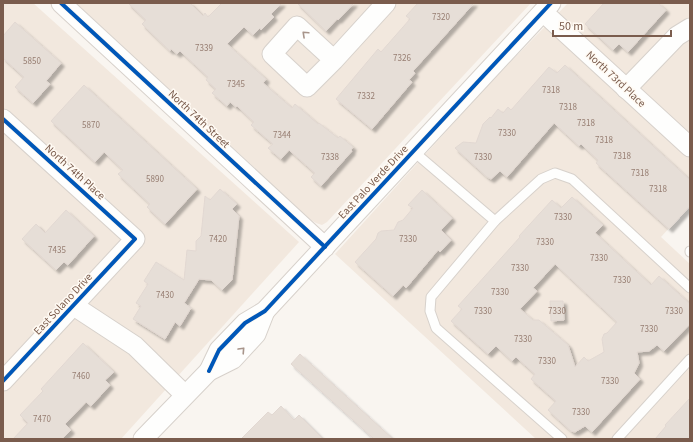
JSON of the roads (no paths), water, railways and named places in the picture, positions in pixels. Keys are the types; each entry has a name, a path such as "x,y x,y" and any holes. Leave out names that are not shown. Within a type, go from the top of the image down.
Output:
{"street":[{"name":"North 74th Street","path":"62,3 324,247"},
{"path":"334,60 386,3"},
{"name":"East Palo Verde Drive","path":"143,439 209,371 219,350 245,323 265,311 547,7"},
{"name":"North 73rd Place","path":"547,7 626,89 690,147"},
{"path":"626,89 677,36 690,28"},
{"name":"North 74th Place","path":"3,119 135,239"},
{"name":"East Solano Drive","path":"3,380 74,306 135,239"},
{"path":"74,306 135,346 185,395"}],"lane":[{"path":"413,151 495,221"},
{"path":"562,439 436,328 430,312 431,297 495,221 541,179 555,174 572,179 690,288"},
{"path":"617,439 690,359"}]}
